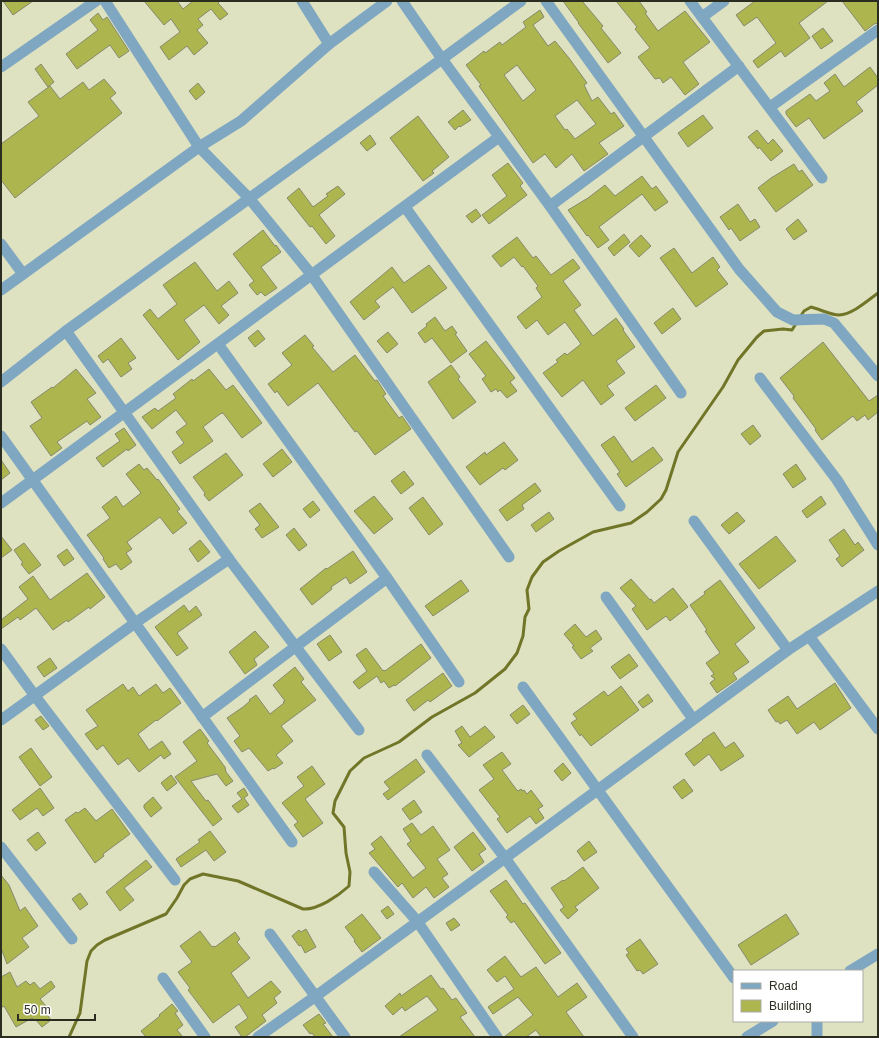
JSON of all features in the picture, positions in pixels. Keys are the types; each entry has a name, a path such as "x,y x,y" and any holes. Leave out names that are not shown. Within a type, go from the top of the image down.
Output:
{"street":[{"path":"1,66 96,1"},
{"path":"105,1 200,147 249,198 311,274 509,557"},
{"path":"302,1 329,44"},
{"path":"1,290 200,147 241,121 329,44 387,1"},
{"path":"402,1 498,137 550,206 681,393"},
{"path":"1,382 66,331 521,1"},
{"path":"546,1 738,269 777,312 793,320 824,319 834,323 878,376"},
{"path":"690,1 822,178"},
{"path":"702,17 724,1"},
{"path":"770,108 878,30"},
{"path":"550,206 739,66"},
{"path":"1,503 311,274 405,207 498,137"},
{"path":"405,207 620,506"},
{"path":"1,244 23,274"},
{"path":"66,331 229,560 359,730"},
{"path":"218,344 387,578 459,682"},
{"path":"760,378 836,480 878,545"},
{"path":"1,436 292,842"},
{"path":"694,521 788,650"},
{"path":"1,720 135,623 229,560"},
{"path":"202,717 387,578"},
{"path":"258,1037 788,650 878,591"},
{"path":"606,597 694,720"},
{"path":"809,636 878,729"},
{"path":"1,649 175,880"},
{"path":"522,687 733,977"},
{"path":"427,755 505,858 633,1037"},
{"path":"1,847 72,939"},
{"path":"374,872 417,922 497,1037"},
{"path":"270,934 345,1037"},
{"path":"852,970 878,954"},
{"path":"163,978 205,1037"},
{"path":"747,1037 768,1022"},
{"path":"817,1022 817,1037"}],"building":[{"path":"3,1 33,1 13,15"},
{"path":"144,1 177,1 183,9 193,1 220,1 218,3 228,14 220,20 211,9 198,19 203,25 197,30 208,43 194,55 187,46 169,60 160,47 180,32 171,19 164,25"},
{"path":"563,1 582,1 603,26 601,28 621,53 608,63"},
{"path":"616,1 639,1 647,12 645,13 658,31 685,11 710,42 683,62 699,84 685,95 671,77 663,83 660,78 655,79 638,57 650,48 635,29 637,27"},
{"path":"755,1 828,1 799,23 810,38 785,57 781,51 758,68 753,61 776,43 757,17 744,26 736,15"},
{"path":"842,1 878,1 878,23 874,24 865,31"},
{"path":"540,10 544,17 533,25 548,46 555,41 587,83 584,85 592,101 598,97 611,114 614,112 624,126 599,143 608,154 584,171 572,154 556,168 545,154 533,163 466,65 484,51 485,53 500,42 502,45 526,27 523,22","holes":["517,65 536,90 523,101 504,75","577,100 596,124 575,139 567,129 565,130 555,116"]},
{"path":"98,13 103,20 107,17 129,51 119,58 110,45 77,69 66,54 98,30 90,20"},
{"path":"823,28 833,41 821,49 812,36"},
{"path":"41,64 54,82 48,87 35,69"},
{"path":"870,67 878,78 878,85 856,102 863,111 824,139 809,118 796,127 786,114 786,111 810,94 816,101 830,91 824,83 835,74 844,87"},
{"path":"104,79 116,93 110,98 122,113 15,198 1,180 1,144 39,116 28,102 50,86 60,99 83,82 89,90"},
{"path":"198,83 205,92 196,100 189,91"},
{"path":"463,110 471,120 460,127 459,126 455,130 448,122"},
{"path":"703,115 713,128 688,147 678,133"},
{"path":"418,116 449,157 432,171 434,173 423,181 390,138"},
{"path":"757,130 768,144 773,139 783,151 771,161 748,137"},
{"path":"370,135 376,144 367,151 360,143"},
{"path":"508,163 523,183 520,186 527,195 489,224 482,215 507,196 492,175"},
{"path":"794,164 799,172 802,170 813,185 776,212 758,188"},
{"path":"642,176 652,189 656,186 668,202 655,211 642,194 599,227 609,240 598,248 568,210 588,198 605,185 615,196"},
{"path":"338,186 345,194 319,215 335,236 326,244 312,226 310,227 287,198 299,188 313,207 328,196 326,194"},
{"path":"738,204 750,222 755,219 760,227 740,241 731,228 729,230 720,217"},
{"path":"476,209 481,216 472,223 466,216"},
{"path":"798,219 807,231 794,240 786,229"},
{"path":"263,230 281,252 261,267 277,288 265,296 261,292 257,295 249,285 254,281 233,254"},
{"path":"624,234 630,242 614,256 608,248"},
{"path":"641,235 651,246 639,257 629,246"},
{"path":"517,237 533,258 536,256 551,275 573,259 580,268 563,281 581,305 574,310 593,336 616,318 635,347 616,361 625,373 607,386 614,395 601,405 583,380 562,397 543,373 558,362 556,360 565,353 567,355 581,344 565,322 548,335 537,320 526,329 517,317 542,297 536,288 538,286 514,257 501,267 492,256"},
{"path":"674,248 692,273 713,257 720,267 717,270 728,284 696,307 660,258"},
{"path":"195,262 217,291 229,281 238,293 221,306 229,315 219,324 204,305 184,320 200,342 178,360 143,315 150,309 158,319 177,304 163,285"},
{"path":"429,265 447,288 412,313 393,287 375,301 380,307 364,320 350,302 392,267 404,283"},
{"path":"673,308 681,319 662,334 654,323"},
{"path":"435,317 445,331 452,326 457,333 455,334 467,351 451,363 432,338 425,343 418,333"},
{"path":"258,330 265,339 255,347 248,338"},
{"path":"388,332 398,344 387,353 377,341"},
{"path":"305,335 314,346 312,347 333,372 355,355 375,381 377,380 386,394 383,396 399,418 402,416 411,429 375,455 357,431 355,432 318,383 288,406 277,391 275,393 268,384 292,365 282,353"},
{"path":"121,338 136,358 128,363 132,369 121,377 108,359 103,363 98,356"},
{"path":"486,341 515,378 510,382 517,391 507,398 500,390 498,392 496,389 491,392 482,379 486,376 469,354"},
{"path":"823,342 869,401 878,395 878,412 868,420 865,415 857,421 853,416 822,440 815,430 816,429 793,398 794,396 780,378"},
{"path":"451,365 460,377 458,379 476,402 453,419 428,382"},
{"path":"76,369 96,393 87,399 101,417 90,425 87,421 57,442 62,448 51,456 30,426 42,418 31,402 52,387 53,388"},
{"path":"209,369 226,390 233,385 262,423 242,438 223,413 220,414 203,427 213,441 180,464 172,452 184,443 176,432 187,424 176,410 152,429 142,417 155,408 158,411 176,398 173,394 192,379 193,381"},
{"path":"656,385 666,398 635,421 625,408"},
{"path":"753,425 761,436 750,445 741,434"},
{"path":"124,428 136,445 128,451 127,449 103,467 96,458 120,441 115,434"},
{"path":"614,436 632,462 653,447 663,460 626,487 617,474 620,472 601,445"},
{"path":"504,442 518,460 505,470 503,468 480,485 466,467 485,452 486,455"},
{"path":"282,449 292,462 273,477 263,464"},
{"path":"226,453 243,475 209,501 193,477"},
{"path":"1,460 10,473 1,480"},
{"path":"139,464 144,470 147,468 157,480 158,479 180,509 177,511 187,523 173,534 160,517 127,542 132,549 126,553 132,562 121,570 116,564 109,568 103,559 104,558 87,535 110,518 102,507 116,496 123,507 141,493 126,474"},
{"path":"796,464 806,479 793,488 783,474"},
{"path":"404,471 414,484 401,494 391,481"},
{"path":"535,483 541,491 522,505 524,509 507,521 499,510"},
{"path":"374,496 393,519 374,534 354,511"},
{"path":"821,496 826,504 807,518 802,511"},
{"path":"423,497 443,524 429,535 409,508"},
{"path":"313,501 320,510 310,518 303,509"},
{"path":"260,503 279,527 262,538 255,529 260,525 249,511"},
{"path":"549,512 554,519 536,532 531,525"},
{"path":"737,512 745,521 729,534 721,525"},
{"path":"294,528 307,545 299,551 286,535"},
{"path":"844,529 855,545 858,542 864,550 842,567 836,559 840,556 829,540"},
{"path":"1,536 12,550 1,558"},
{"path":"776,536 796,561 759,589 739,564"},
{"path":"200,540 210,552 198,562 189,549"},
{"path":"24,543 41,565 29,574 21,564 23,563 14,550"},
{"path":"67,549 74,559 64,566 57,556"},
{"path":"353,551 367,572 350,584 346,577 331,587 332,589 312,605 300,589 326,568 327,569"},
{"path":"87,573 105,597 90,609 89,607 68,622 67,620 53,630 36,608 20,620 18,617 1,629 1,620 28,599 19,587 33,576 50,600"},
{"path":"631,579 654,603 673,588 688,607 670,621 666,616 647,630 632,609 636,606 620,588"},
{"path":"461,580 469,591 433,616 425,606"},
{"path":"720,580 755,628 735,644 749,662 733,673 737,679 717,693 710,683 715,679 711,676 714,674 706,663 720,653 690,605"},
{"path":"184,605 189,612 196,606 202,615 177,633 188,648 177,656 155,627"},
{"path":"575,624 586,637 596,630 602,639 590,648 593,651 581,659 572,647 574,646 564,634"},
{"path":"255,631 269,647 254,659 257,665 245,674 229,652"},
{"path":"330,635 342,652 329,661 317,644"},
{"path":"421,644 431,658 395,686 394,685 389,688 384,681 381,683 377,676 359,689 353,682 367,671 356,655 366,648 383,671 385,671"},
{"path":"629,654 638,666 620,679 611,667"},
{"path":"50,658 57,668 44,677 37,667"},
{"path":"295,667 304,679 301,682 316,700 281,726 293,741 276,755 283,763 268,771 249,748 242,752 234,741 240,736 227,718 243,707 256,695 270,714 285,701 273,685"},
{"path":"443,673 452,686 430,702 428,700 414,711 406,700"},
{"path":"835,683 851,708 820,730 814,722 797,734 787,720 780,724 778,721 776,722 768,710 788,696 797,709"},
{"path":"123,684 128,691 133,687 139,696 156,684 163,693 170,688 181,703 138,734 149,750 162,741 171,754 164,759 161,755 139,772 128,758 118,765 103,745 97,750 85,734 98,726 86,710"},
{"path":"621,686 639,710 591,746 581,734 580,736 571,723 577,719 573,714 604,691 608,696"},
{"path":"648,694 653,701 643,708 638,702"},
{"path":"523,705 530,714 517,724 510,715"},
{"path":"41,716 49,726 43,730 35,720"},
{"path":"462,726 470,737 485,726 495,737 469,757 458,745 462,743 455,731"},
{"path":"200,729 209,741 207,743 225,767 226,772 233,781 226,786 217,774 191,781 222,819 213,826 175,777 197,761 183,742"},
{"path":"714,732 725,748 734,742 744,756 721,771 709,754 694,766 685,754"},
{"path":"31,748 52,777 40,786 19,757"},
{"path":"502,752 511,764 502,770 518,791 521,789 522,791 524,790 527,794 531,790 543,806 538,809 544,818 536,824 530,816 507,833 497,819 500,817 479,790 494,779 483,765"},
{"path":"416,759 425,772 388,800 383,794 390,789 384,782"},
{"path":"563,763 571,773 562,781 554,771"},
{"path":"312,766 325,784 305,799 323,823 303,837 294,825 298,822 282,803 304,786 297,777"},
{"path":"171,775 177,783 167,791 161,783"},
{"path":"684,779 693,791 682,799 673,787"},
{"path":"40,788 54,808 43,816 37,808 20,820 12,810"},
{"path":"244,788 248,795 244,798 249,805 238,813 232,806 242,799 237,793"},
{"path":"153,797 162,808 151,817 144,808 144,805"},
{"path":"414,800 422,812 410,820 402,809"},
{"path":"85,808 96,821 112,809 130,834 103,854 104,856 95,863 65,820 76,812 78,813"},
{"path":"412,823 421,835 433,826 450,850 437,859 448,874 442,878 449,887 434,898 426,887 413,898 402,883 398,887 369,853 375,849 371,844 381,836 413,878 426,868 407,844 411,841 403,829"},
{"path":"210,831 226,852 214,861 206,850 181,867 176,859 200,842 198,840"},
{"path":"38,832 46,843 36,851 27,840"},
{"path":"473,832 486,849 479,854 484,862 472,871 454,847"},
{"path":"589,841 597,852 584,861 577,851"},
{"path":"146,860 152,867 124,888 134,900 120,911 106,892"},
{"path":"583,867 599,888 575,907 578,910 568,919 560,910 564,907 551,888 563,880 564,881"},
{"path":"1,875 9,885 20,911 25,907 38,926 22,938 29,947 7,964 1,948"},
{"path":"506,880 523,904 525,903 561,953 545,964 514,921 511,923 506,917 508,915 490,891"},
{"path":"80,893 88,904 80,910 72,899"},
{"path":"388,906 394,914 387,919 381,911"},
{"path":"362,914 381,938 362,952 345,927"},
{"path":"786,914 799,934 751,965 738,945"},
{"path":"454,918 460,925 451,931 446,923"},
{"path":"306,929 316,947 305,953 301,945 299,946 292,936 299,930 301,932"},
{"path":"200,931 212,947 215,947 235,932 240,939 237,942 250,958 231,973 248,998 271,981 281,992 274,998 277,1003 262,1015 266,1021 245,1037 242,1037 235,1027 248,1018 239,1004 213,1023 188,990 190,988 178,972 192,962 180,946"},
{"path":"640,939 658,964 643,974 640,970 637,971 626,955 629,953 626,949"},
{"path":"505,956 521,977 536,967 558,997 577,983 587,997 566,1012 584,1037 541,1037 536,1030 526,1037 504,1037 533,1015 518,997 493,1014 488,1007 514,989 505,976 497,982 487,970"},
{"path":"10,972 17,987 26,981 30,985 34,982 40,989 51,981 55,987 40,999 46,1006 43,1009 51,1020 42,1027 35,1019 34,1020 32,1018 16,1027 4,1006 1,1008 1,977"},
{"path":"431,975 441,989 443,988 452,1000 456,998 467,1013 460,1017 475,1037 399,1037 438,1010 427,996 405,1011 402,1007 393,1015 385,1006 400,993 401,996"},
{"path":"172,1004 178,1011 175,1013 183,1025 177,1030 183,1037 146,1037 141,1031"},
{"path":"319,1014 326,1023 323,1024 333,1037 315,1037 312,1033 310,1034 303,1025"}],"waterway":[{"path":"800,317 804,311 811,307 832,314 844,314 860,307 878,293"},
{"path":"69,1037 80,1013 87,961 91,951 105,940 166,914 184,885 190,879 203,874 238,881 303,909 309,909 321,905 334,898 349,886 350,872 346,853 344,827 333,813 335,801 350,771 364,758 399,742 432,717 475,693 505,669 517,653 523,636 525,617 529,609 527,590 532,577 543,562 559,551 593,532 631,523 647,512 661,499 666,490 678,452 723,387 738,360 757,337 764,331 783,329 792,330 797,322"}]}
